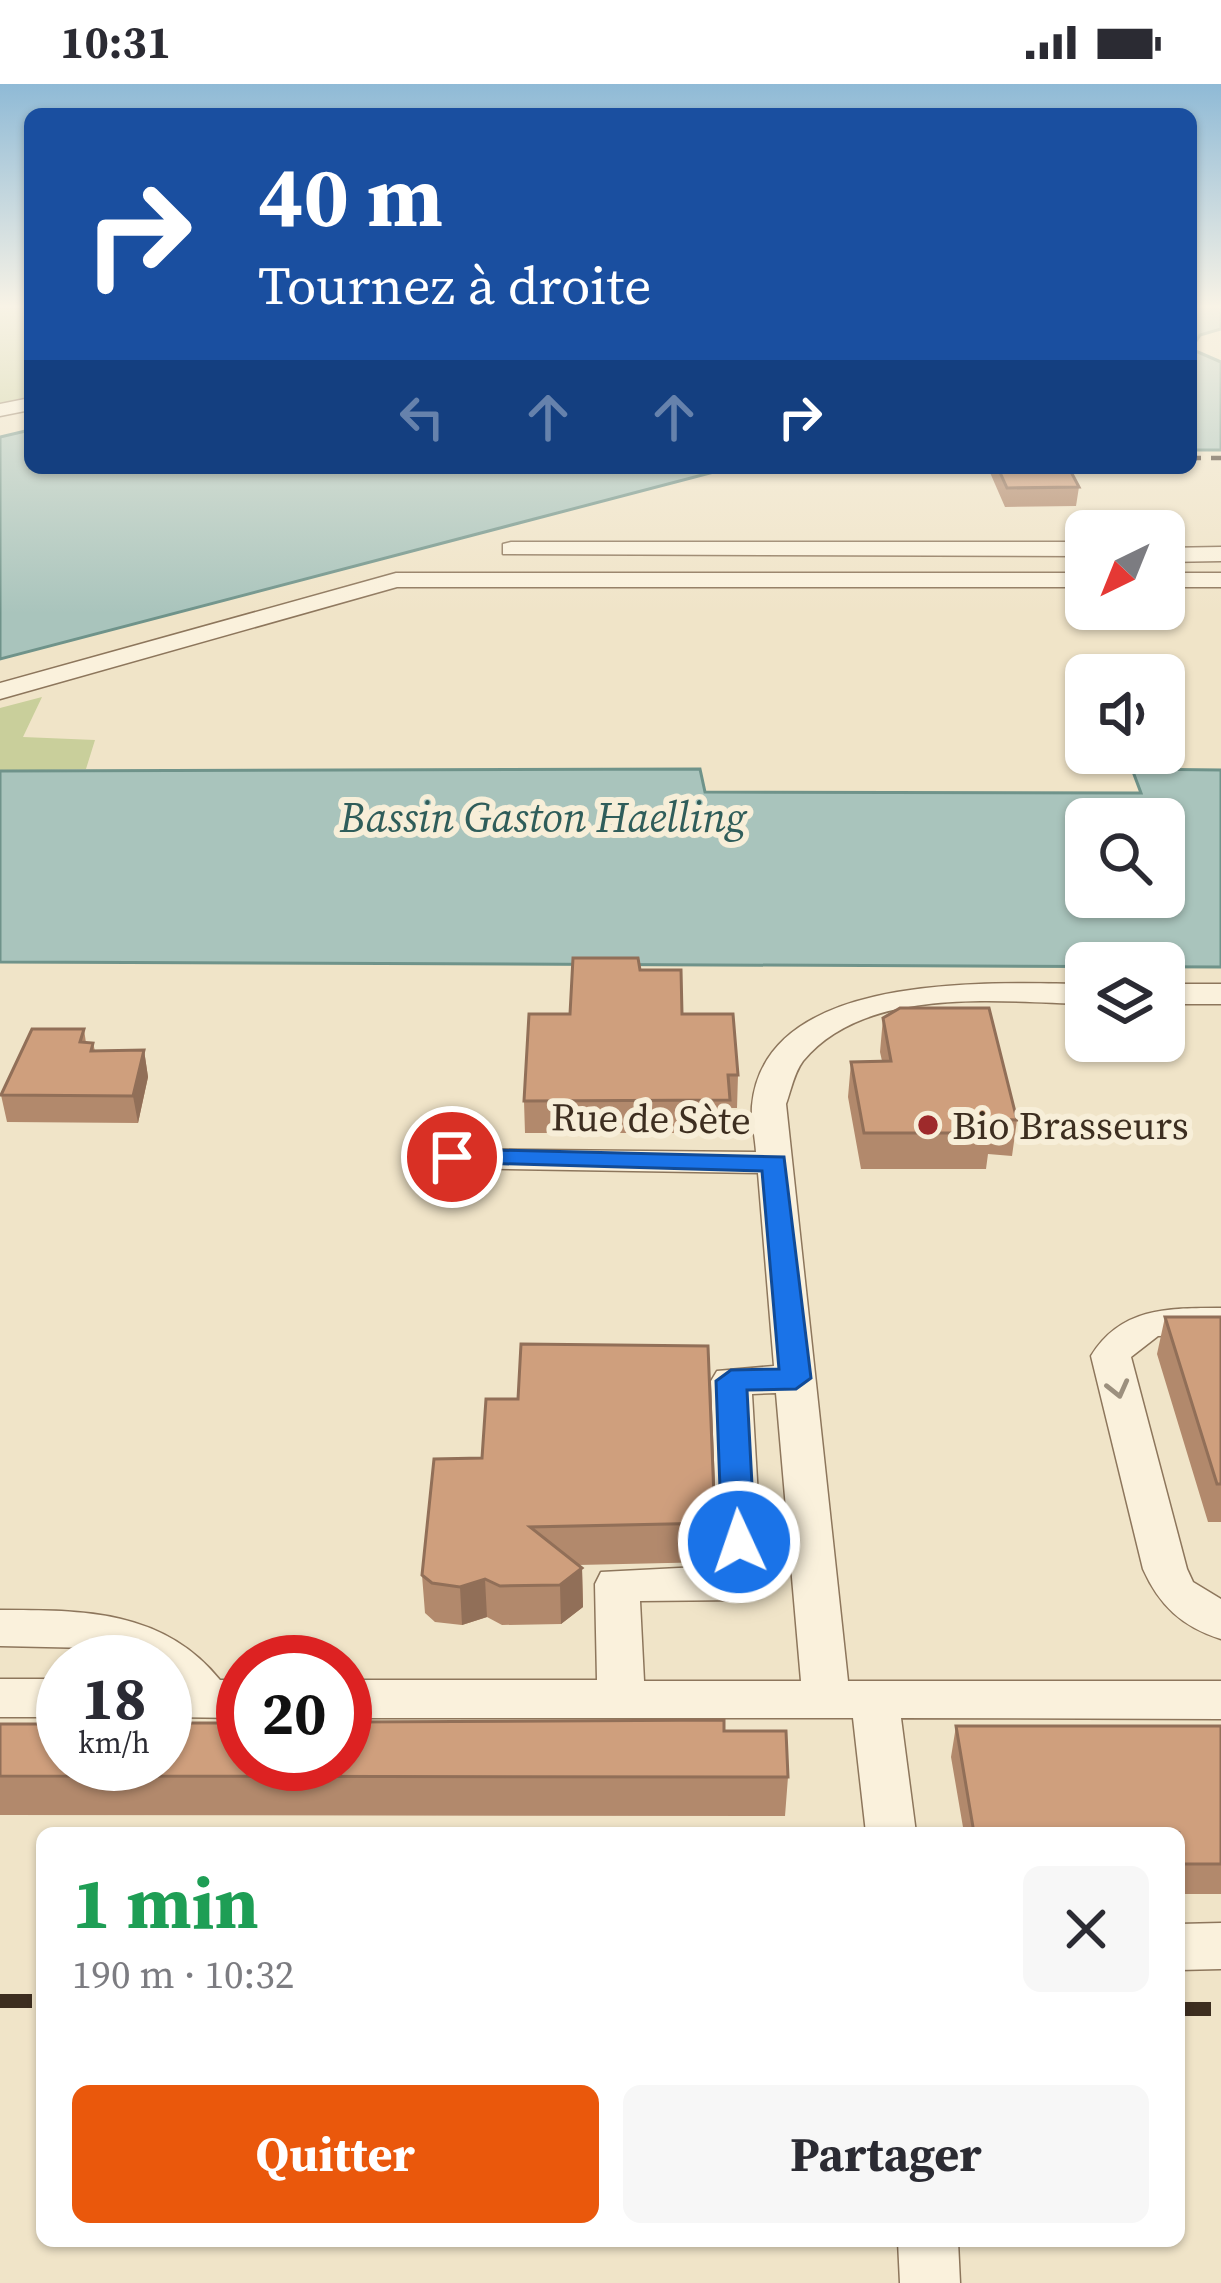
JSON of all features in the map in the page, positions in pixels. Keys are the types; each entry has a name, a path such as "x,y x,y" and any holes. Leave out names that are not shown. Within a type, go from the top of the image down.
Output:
{"street":[{"path":"0,691 604,525"},
{"path":"511,550 1065,555"},
{"path":"1185,554 1221,554"},
{"path":"477,559 1065,555"},
{"path":"396,580 1065,580"},
{"path":"1185,580 1221,580"},
{"path":"826,1700 769,1104 775,1078 801,1043 835,1020 882,1004 949,994 1065,994"},
{"path":"1185,994 1221,994"},
{"name":"Rue de Sète","path":"452,1157 775,1163"},
{"path":"1221,1321 1153,1322 1124,1334 1111,1355 1165,1569 1176,1593 1221,1622"},
{"path":"621,1700 617,1584 741,1582 731,1381 796,1378"},
{"path":"0,1628 79,1628 133,1641 175,1659 205,1699"},
{"path":"0,1698 36,1698"},
{"path":"372,1699 1221,1700"},
{"path":"875,1700 890,1827"},
{"path":"1185,1946 1221,1946"},
{"path":"928,2247 930,2283"}],"green space":[{"path":"42,697 23,737 95,740 86,769 0,771 0,708"}],"water":[{"path":"1197,409 1221,409 1221,450 1197,450"},
{"path":"24,431 24,474 706,474 0,659 0,437"},
{"name":"Bassin Gaston Haelling","path":"700,769 705,792 1141,793 1134,774 1221,770 1221,967 1185,967 1185,942 1065,942 1065,966 0,962 0,771"}],"building":[{"path":"1001,474 1072,474 1079,487 1007,488"},
{"path":"573,958 638,958 640,970 681,970 682,1014 733,1014 738,1075 728,1075 730,1100 524,1101 529,1014 570,1014"},
{"name":"Bio Brasseurs","path":"900,1008 989,1008 1017,1120 987,1119 990,1133 864,1133 851,1062 891,1061 883,1018"},
{"path":"32,1029 84,1029 80,1042 93,1043 91,1051 144,1050 133,1096 1,1095"},
{"path":"1165,1317 1221,1317 1221,1484 1217,1484"},
{"path":"521,1344 708,1346 715,1523 530,1527 582,1568 560,1585 500,1586 485,1579 460,1587 432,1583 422,1575 434,1459 482,1458 486,1399 518,1399"},
{"path":"724,1720 724,1731 786,1731 788,1777 372,1776 372,1722"},
{"path":"192,1723 216,1723 216,1776 192,1776"},
{"path":"0,1724 36,1724 36,1776 0,1776"},
{"path":"956,1726 1221,1726 1221,1864 1185,1864 1185,1827 973,1827"}],"railway":[{"path":"1197,458 1221,458"},
{"path":"0,2001 36,2001"},
{"path":"1185,2009 1221,2009"}],"place":[{"name":"Bio Brasseurs","path":"928,1125"}],"route":[{"path":"452,1157 775,1163 796,1378 731,1381 739,1542"}]}
